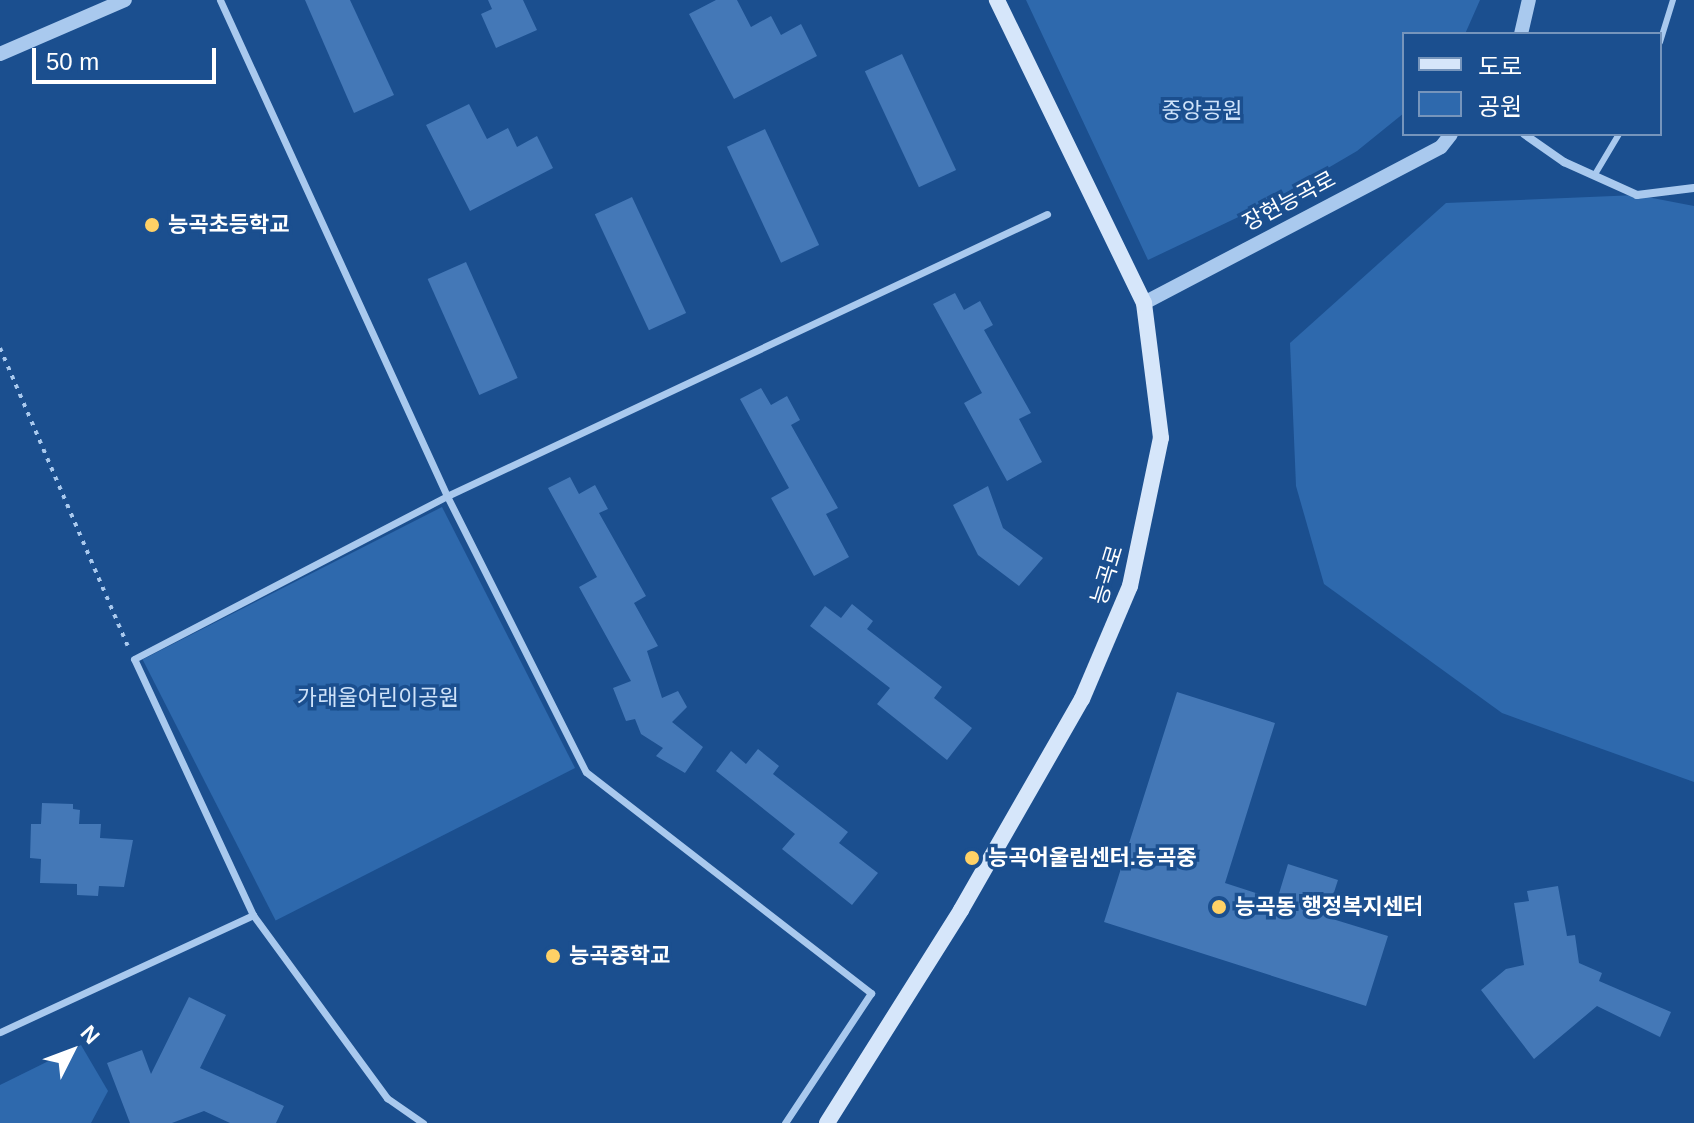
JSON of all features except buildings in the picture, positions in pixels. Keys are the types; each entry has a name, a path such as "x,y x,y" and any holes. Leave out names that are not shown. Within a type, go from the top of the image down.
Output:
{"main road":[{"name":"능곡로","path":"827,1123 961,910 1082,699 1130,586 1161,438 1144,303 997,0"}],"street":[{"path":"0,54 125,0"},
{"path":"220,0 447,496 586,772 871,993 785,1123"},
{"path":"1521,32 1529,0"},
{"name":"장현능곡로","path":"1144,303 1441,147 1449,136"},
{"path":"1527,136 1594,176 1637,195 1694,188"},
{"path":"423,1123 387,1098 253,915 134,659 447,496 1047,214"},
{"path":"0,1032 253,915"}],"lane":[{"path":"1662,36 1673,0"},
{"path":"1594,176 1618,136"}],"path":[{"path":"0,348 134,659"}],"green space":[{"name":"중앙공원","path":"1026,0 1480,0 1466,32 1402,32 1402,115 1357,151 1270,202 1148,260"},
{"path":"1637,195 1694,206 1694,782 1502,713 1324,584 1296,486 1290,343 1446,203"},
{"name":"가래울어린이공원","path":"442,507 575,768 276,921 143,660"},
{"path":"81,1045 108,1091 91,1123 0,1123 0,1085"}],"place":[{"name":"능곡초등학교","path":"152,225"},
{"name":"능곡어울림센터.능곡중","path":"972,858"},
{"name":"능곡동 행정복지센터","path":"1219,907"},
{"name":"능곡중학교","path":"553,956"}]}
